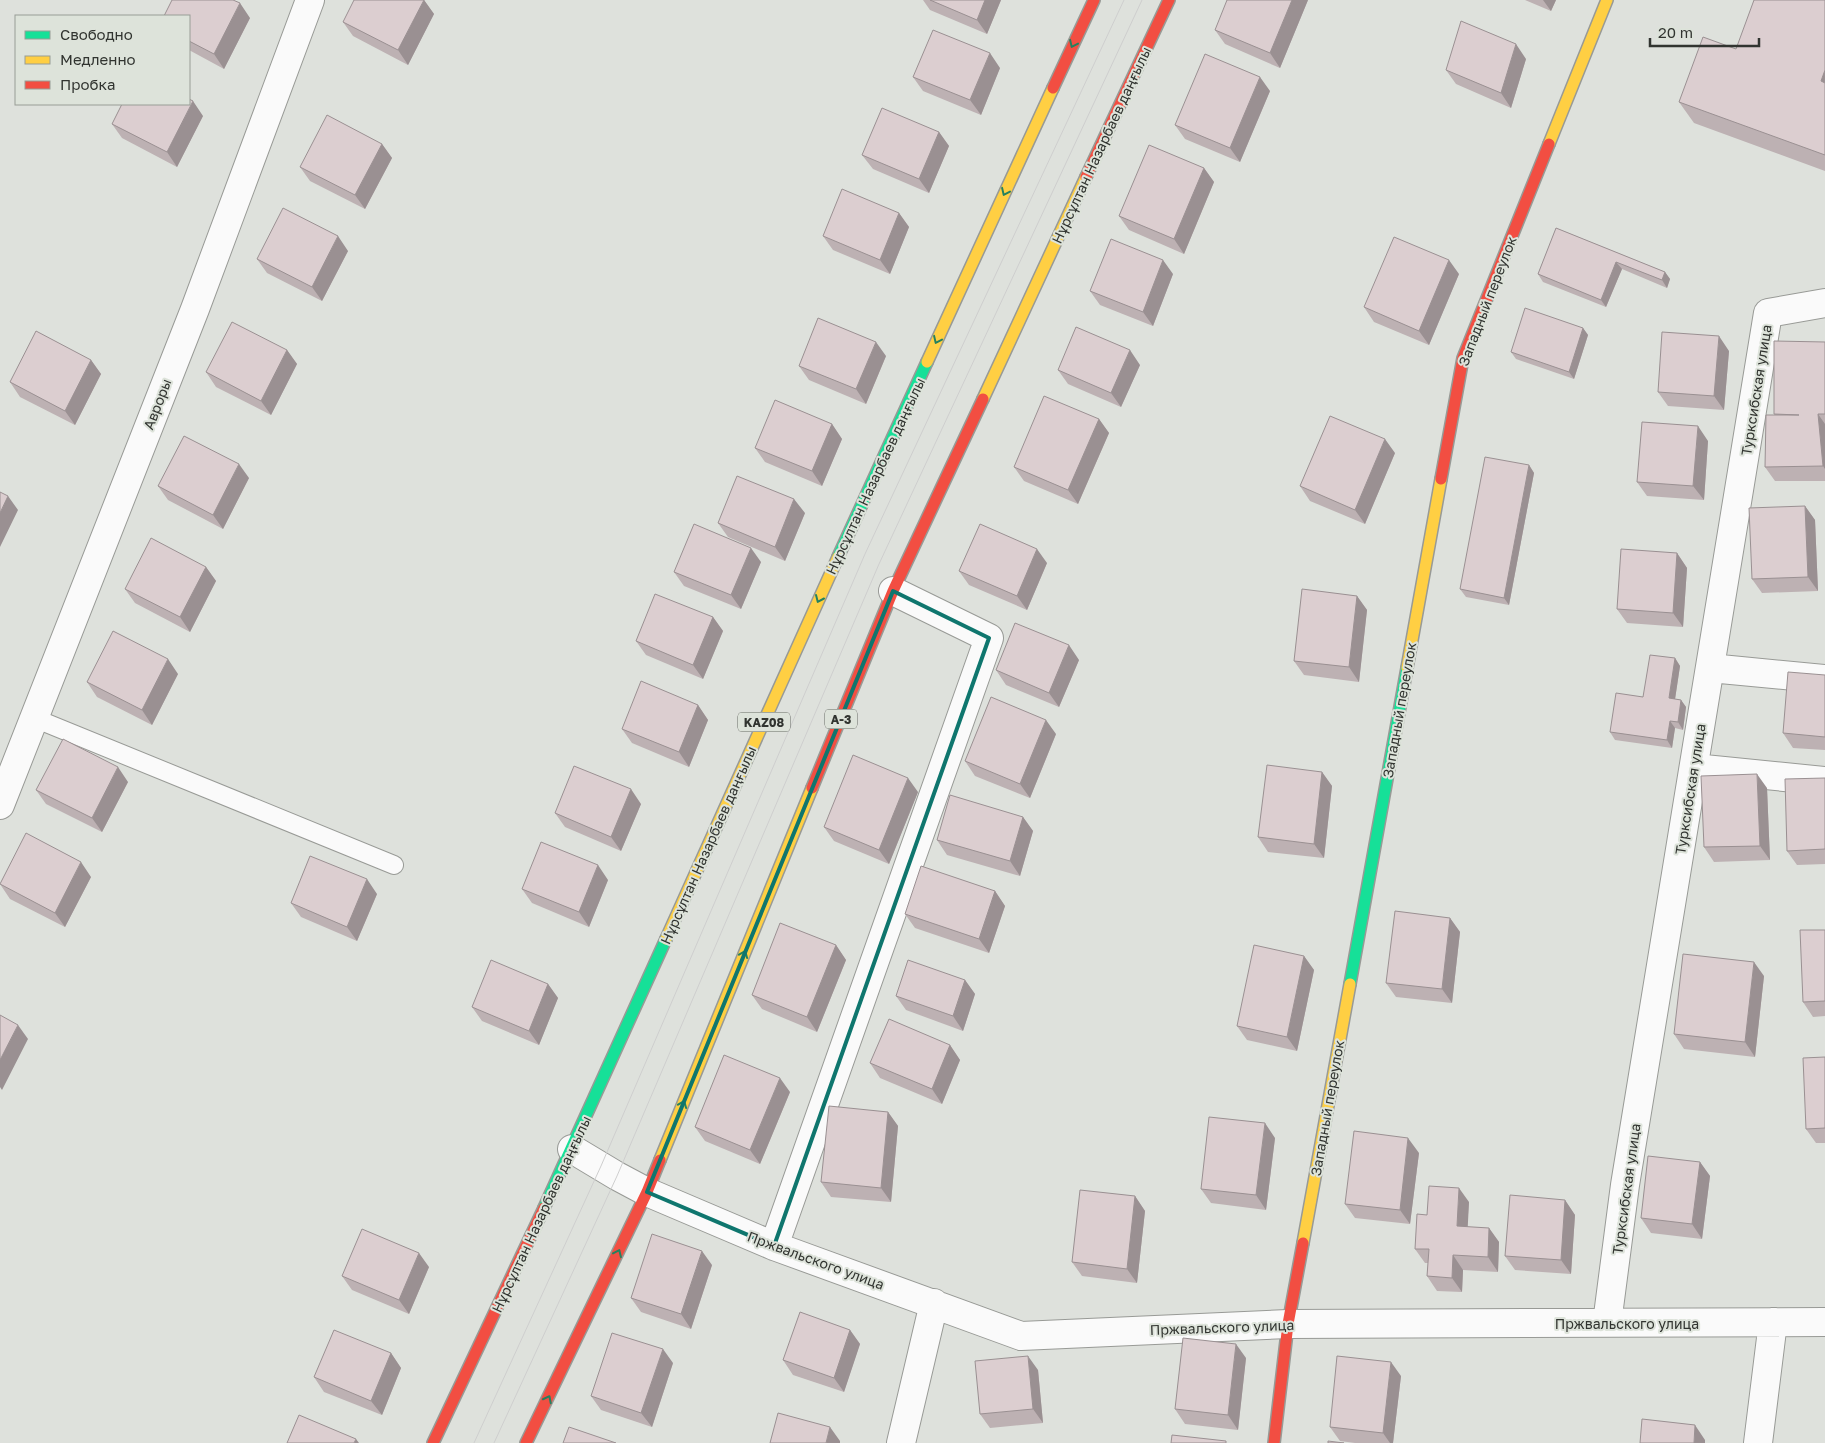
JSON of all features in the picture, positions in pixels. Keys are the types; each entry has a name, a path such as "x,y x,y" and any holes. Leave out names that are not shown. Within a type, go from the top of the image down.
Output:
{"main road":[{"name":"Нұрсұлтан Назарбаев даңғылы","path":"433,1443 572,1149 841,549 1094,0"},
{"name":"Нұрсұлтан Назарбаев даңғылы","path":"526,1443 647,1192 893,592 1169,0"},
{"name":"Западный переулок","path":"1274,1443 1288,1324 1462,358 1608,0"}],"street":[{"name":"Авроры","path":"0,806 195,309 310,0"},
{"name":"Турксибская улица","path":"1608,1323 1627,1176 1768,313 1825,303"},
{"path":"774,1246 989,638 893,592"},
{"path":"1710,668 1825,679"},
{"path":"1694,768 1825,781"},
{"name":"Пржвальского улица","path":"572,1149 647,1192 774,1246 1021,1336 1288,1324 1825,1322"},
{"path":"901,1443 934,1303"},
{"path":"1758,1443 1774,1322"}],"lane":[{"path":"34,718 394,865"}],"highlighted area":[{"path":"893,591 989,638 774,1246 647,1192"}],"building":[{"path":"172,0 233,0 240,3 214,54 190,42 190,15 164,15"},
{"path":"354,0 424,0 398,50 343,22"},
{"path":"930,0 985,0 977,20"},
{"path":"1227,0 1292,0 1270,53 1215,30"},
{"path":"1754,0 1825,0 1825,70 1821,81 1825,83 1825,155 1679,102 1703,37 1736,49"},
{"path":"1461,21 1516,44 1501,93 1446,70"},
{"path":"933,30 990,53 970,100 913,77"},
{"path":"1205,54 1260,77 1230,148 1175,125"},
{"path":"190,100 193,101 167,152 112,124 122,105 190,105"},
{"path":"882,108 939,132 919,179 862,155"},
{"path":"327,115 382,144 355,195 300,167"},
{"path":"1149,145 1204,168 1174,239 1119,216"},
{"path":"842,189 899,213 880,260 823,236"},
{"path":"283,208 338,236 312,287 257,259"},
{"path":"1556,228 1665,272 1662,280 1616,262 1601,300 1538,274"},
{"path":"1394,237 1449,260 1419,331 1364,307"},
{"path":"1111,239 1163,260 1143,312 1090,291"},
{"path":"1525,308 1583,328 1569,372 1511,352"},
{"path":"818,318 876,342 856,389 799,366"},
{"path":"232,322 287,350 261,401 206,372"},
{"path":"1076,327 1130,350 1111,393 1058,370"},
{"path":"36,331 91,360 65,411 10,382"},
{"path":"1662,332 1719,336 1714,396 1658,392"},
{"path":"1774,341 1825,342 1825,414 1818,414 1823,466 1765,467 1766,415 1799,415 1774,414"},
{"path":"1044,396 1099,419 1068,490 1014,467"},
{"path":"775,400 832,424 812,471 755,448"},
{"path":"1330,416 1385,439 1355,510 1300,486"},
{"path":"1642,422 1698,426 1693,486 1637,482"},
{"path":"184,436 239,464 213,515 158,486"},
{"path":"1485,457 1529,465 1504,598 1460,589"},
{"path":"737,476 794,499 775,547 718,523"},
{"path":"0,492 8,496 0,513"},
{"path":"1805,506 1808,577 1752,579 1749,508"},
{"path":"694,524 751,548 731,595 674,572"},
{"path":"980,524 1037,549 1017,596 959,571"},
{"path":"151,538 206,567 180,617 125,589"},
{"path":"1621,549 1677,553 1673,613 1617,609"},
{"path":"1302,589 1357,596 1349,667 1294,661"},
{"path":"655,594 713,617 693,665 636,641"},
{"path":"1015,623 1069,645 1049,693 996,670"},
{"path":"113,631 168,659 142,710 87,682"},
{"path":"1650,655 1675,658 1669,698 1681,700 1678,722 1670,721 1667,740 1610,732 1616,693 1643,697"},
{"path":"1788,672 1825,675 1825,737 1783,733"},
{"path":"641,681 698,705 679,752 622,729"},
{"path":"991,697 1046,720 1020,784 965,761"},
{"path":"63,739 118,767 92,818 36,790"},
{"path":"853,755 908,778 879,850 824,827"},
{"path":"1267,765 1322,772 1314,844 1258,837"},
{"path":"574,766 631,789 611,837 555,813"},
{"path":"1757,774 1760,846 1704,847 1701,776"},
{"path":"1825,778 1825,849 1787,851 1785,779"},
{"path":"950,795 1023,817 1010,861 937,840"},
{"path":"26,833 81,862 55,913 0,884"},
{"path":"541,842 598,865 579,912 522,889"},
{"path":"310,856 367,879 347,927 291,903"},
{"path":"921,866 995,891 979,939 905,914"},
{"path":"1395,911 1450,918 1442,989 1386,983"},
{"path":"780,923 836,945 807,1017 752,995"},
{"path":"1800,930 1825,930 1825,1001 1803,1002"},
{"path":"1254,945 1304,956 1287,1037 1237,1026"},
{"path":"1683,954 1754,962 1745,1042 1674,1034"},
{"path":"491,960 548,984 529,1031 472,1007"},
{"path":"908,960 965,980 953,1016 896,996"},
{"path":"0,1015 18,1025 0,1060"},
{"path":"889,1019 950,1045 932,1089 870,1063"},
{"path":"724,1055 780,1078 750,1150 695,1127"},
{"path":"1825,1057 1825,1128 1806,1129 1803,1058"},
{"path":"829,1106 888,1112 881,1188 821,1182"},
{"path":"1209,1117 1265,1123 1256,1195 1201,1189"},
{"path":"1354,1131 1408,1138 1400,1210 1345,1204"},
{"path":"1648,1156 1700,1162 1692,1224 1641,1218"},
{"path":"1429,1186 1459,1188 1457,1226 1489,1228 1488,1257 1453,1255 1452,1278 1427,1276 1429,1249 1415,1249 1417,1214 1427,1215"},
{"path":"1080,1190 1135,1196 1127,1269 1072,1262"},
{"path":"1510,1195 1565,1200 1561,1260 1505,1256"},
{"path":"362,1229 419,1253 399,1300 342,1276"},
{"path":"652,1234 702,1251 681,1314 631,1298"},
{"path":"800,1312 850,1330 834,1378 783,1360"},
{"path":"334,1330 391,1353 371,1401 314,1377"},
{"path":"612,1333 663,1349 641,1413 591,1396"},
{"path":"1183,1338 1236,1344 1228,1415 1175,1409"},
{"path":"1028,1356 1033,1409 980,1414 975,1361"},
{"path":"1337,1356 1391,1362 1383,1433 1330,1427"},
{"path":"778,1413 830,1427 826,1443 770,1443"},
{"path":"299,1415 356,1439 354,1443 287,1443"},
{"path":"1642,1419 1695,1425 1694,1443 1640,1443"},
{"path":"569,1427 616,1443 563,1443"},
{"path":"1172,1435 1226,1441 1226,1443 1171,1443"},
{"path":"1328,1441 1344,1443 1328,1443"}],"tram line":[{"path":"474,1443 601,1166 865,554 1124,0"},
{"path":"494,1443 617,1176 879,564 1142,0"}],"traffic: fast":[{"path":"838,557 927,362"},
{"path":"1350,984 1407,668"},
{"path":"544,1208 666,939"}],"traffic: slow":[{"path":"1549,144 1607,0"},
{"path":"927,362 1053,88"},
{"path":"983,399 1086,177"},
{"path":"1407,668 1441,479"},
{"path":"666,939 838,557"},
{"path":"660,1160 812,788"},
{"path":"1303,1243 1350,984"}],"traffic: jam":[{"path":"1053,88 1094,0"},
{"path":"1086,177 1169,0"},
{"path":"1441,479 1463,358 1549,144"},
{"path":"812,788 893,591 983,399"},
{"path":"526,1443 647,1192 660,1160"},
{"path":"433,1443 544,1208"},
{"path":"1274,1443 1288,1324 1303,1243"}]}
